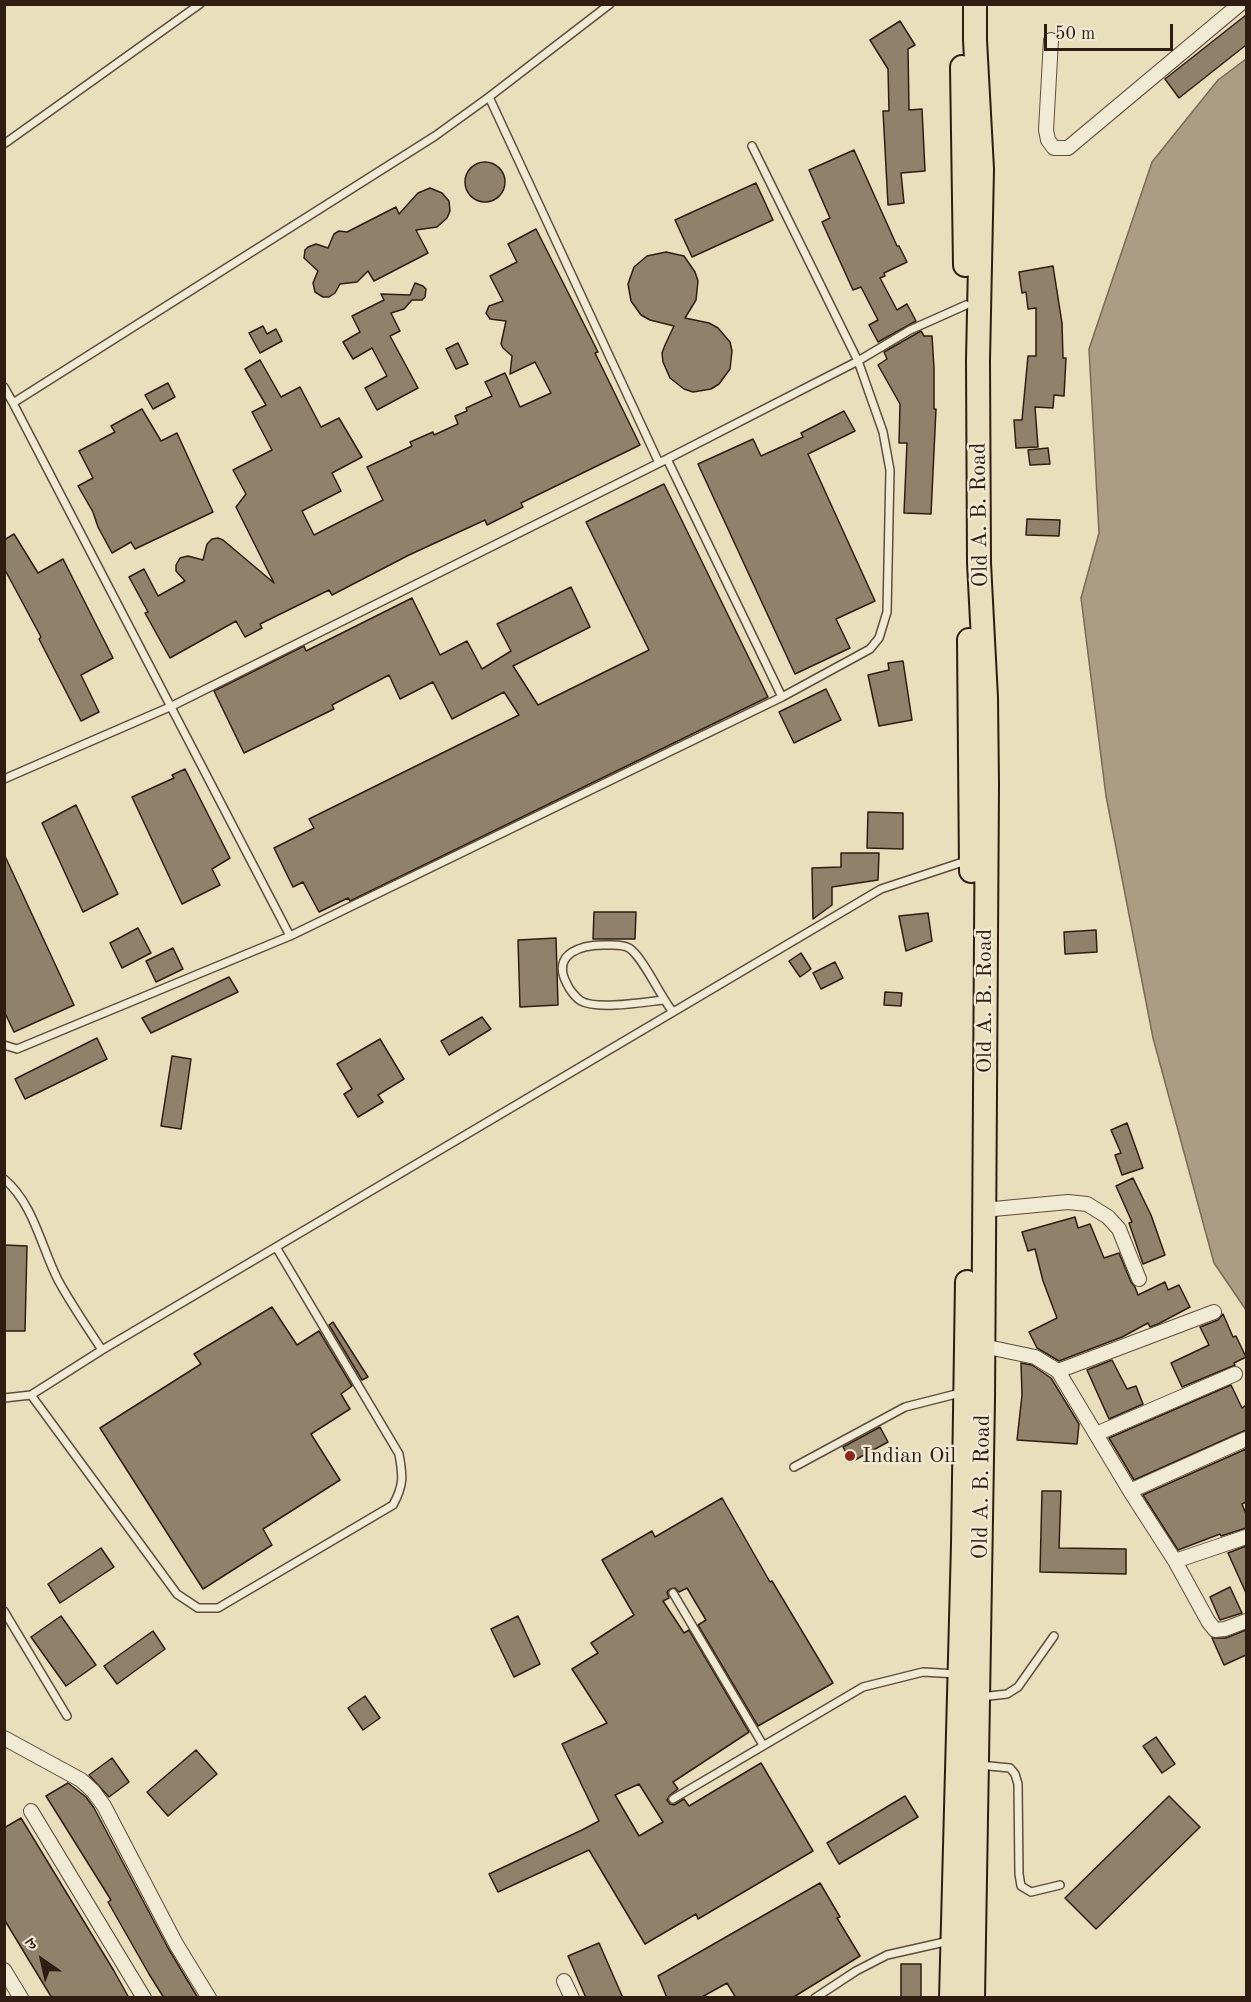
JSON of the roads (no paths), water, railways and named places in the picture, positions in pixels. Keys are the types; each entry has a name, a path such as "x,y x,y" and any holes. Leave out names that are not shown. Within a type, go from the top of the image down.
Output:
{"main road":[{"name":"Old A. B. Road","path":"961,4 983,1210 973,1998"},
{"name":"Old A. B. Road","path":"951,1998 960,1674 973,966 986,698 979,563 978,360 982,169 975,4"}],"street":[{"path":"1051,40 1046,130 1048,140 1054,148 1068,148 1239,4"},
{"path":"983,1210 1068,1202 1087,1204 1108,1217 1119,1229 1139,1279"},
{"path":"1058,1371 1214,1312"},
{"path":"983,1346 1035,1358 1058,1371 1175,1561 1208,1621 1215,1630 1225,1629 1246,1620"},
{"path":"1096,1434 1235,1374"},
{"path":"1130,1491 1246,1439"},
{"path":"1175,1561 1246,1537"},
{"path":"4,1738 81,1780 93,1791 104,1806 176,1944 209,1998"},
{"path":"31,1811 144,1998"},
{"path":"4,1970 21,1998"},
{"path":"564,1980 572,1998"}],"lane":[{"path":"4,144 200,4"},
{"path":"13,403 435,136 610,4"},
{"path":"489,97 659,463"},
{"path":"4,1045 17,1049 290,936 782,697 870,649 879,638 887,612 890,470 884,432 858,361 752,146"},
{"path":"4,779 172,706 667,459 858,361 910,330 966,305"},
{"path":"4,387 290,936"},
{"path":"667,459 782,697"},
{"path":"4,1398 31,1395 102,1350 881,889 978,857"},
{"path":"663,1000 617,1006 581,1001 568,986 562,974 562,963 568,955 582,946 626,946 635,953 663,1000 673,1012"},
{"path":"4,1179 17,1191 27,1207 59,1282 102,1350"},
{"path":"31,1395 177,1594 198,1608 218,1608 393,1505 401,1491 403,1475 399,1454 276,1247"},
{"path":"794,1467 905,1407 966,1392"},
{"path":"673,1593 763,1745"},
{"path":"4,1611 67,1716"},
{"path":"978,1698 1007,1694 1018,1687 1054,1636"},
{"path":"674,1799 863,1688 923,1671 960,1674"},
{"path":"976,1765 1010,1768 1015,1774 1018,1784 1021,1886 1031,1892 1060,1886"},
{"path":"815,1998 856,1971 887,1955 953,1940"}],"place":[{"name":"Indian Oil","path":"850,1456"}]}
